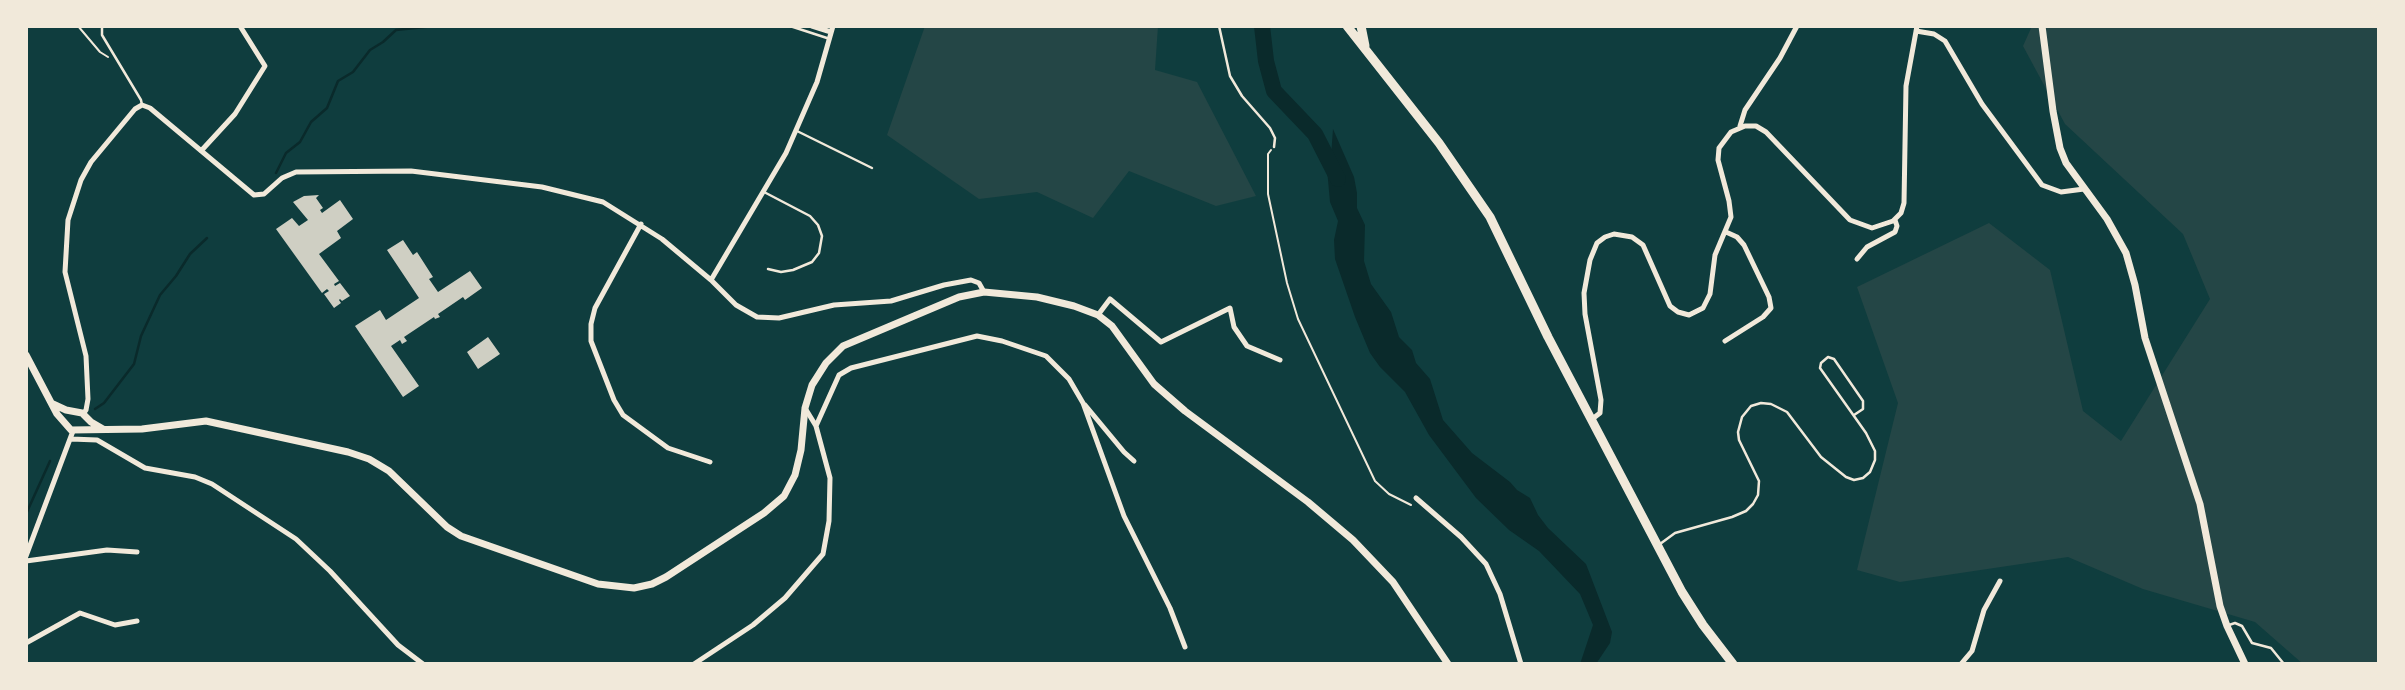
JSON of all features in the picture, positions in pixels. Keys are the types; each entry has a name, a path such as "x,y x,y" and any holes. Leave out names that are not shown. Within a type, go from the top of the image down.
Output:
{"main road":[{"path":"1347,26 1452,161 1490,217 1548,337 1693,611 1733,664"},
{"path":"1361,26 1367,51"}],"street":[{"path":"201,151 235,114 265,66 240,26"},
{"path":"711,280 764,192 796,131 817,82 831,32 812,26"},
{"path":"1591,419 1600,413 1601,405 1584,300 1594,247 1605,237 1626,234 1639,241 1645,250 1667,301 1678,312 1689,315 1698,312 1707,303 1713,262 1731,218 1717,154 1723,140 1740,126 1748,105 1776,64 1797,26"},
{"path":"2042,26 2060,148 2066,163 2119,237 2128,258 2145,338 2202,513 2218,595 2227,626 2245,664"},
{"path":"1740,126 1756,126 1766,132 1854,223 1872,228 1895,219 1901,213 1904,203 1906,86 1917,28 1945,41 1982,103 2042,185 2061,192 2084,189"},
{"path":"26,555 75,433 85,425 84,416 89,399 86,356 65,272 68,220 81,180 91,162 135,109 142,105 150,108 254,195 264,194 282,178 296,172 422,171 542,187 603,202 641,224 685,257 736,305 757,317 769,319 834,305 891,301 971,280 979,283 984,292"},
{"path":"1857,259 1867,247 1895,232 1895,219"},
{"path":"641,224 595,308 591,341 614,400 623,415 668,448 710,462"},
{"path":"1726,232 1737,237 1744,245 1769,297 1771,308 1763,317 1726,341"},
{"path":"75,433 104,429 142,429 206,421 348,452 369,458 389,471 447,527 461,536 598,584 634,588 666,577 764,513 784,496 795,475 801,450 805,408 812,385 826,363 844,346 942,302 984,292 1037,297 1098,315 1112,326 1154,384 1185,411 1308,502 1369,554 1393,582 1448,664"},
{"path":"1098,315 1110,299 1161,342 1230,308 1234,327 1247,346 1280,360"},
{"path":"816,426 839,375 851,368 977,336 1045,356 1069,379 1083,403 1124,516 1170,608 1185,647"},
{"path":"26,355 57,414 75,433 97,440 145,468 195,477 212,484 296,539 330,571 398,645 422,664"},
{"path":"1083,403 1124,452 1135,461"},
{"path":"53,404 84,416 104,429"},
{"path":"694,664 753,625 785,598 823,554 829,521 830,478 816,426 805,408"},
{"path":"66,422 67,416 72,412"},
{"path":"1416,498 1461,537 1486,564 1500,594 1521,664"},
{"path":"26,561 107,550 137,552"},
{"path":"1961,664 1972,651 1984,610 2000,581"},
{"path":"26,643 80,614 115,625 137,621"}],"lane":[{"path":"102,26 102,35 142,105"},
{"path":"790,26 831,32"},
{"path":"1219,26 1230,76 1242,96 1270,128 1275,138 1274,147"},
{"path":"796,131 872,168"},
{"path":"764,192 810,216 818,225 822,236 819,253 807,265 781,272 768,269"},
{"path":"1658,545 1675,533 1732,517 1746,511 1753,504 1758,495 1759,481 1741,445 1738,432 1742,417 1751,406 1771,404 1787,412 1821,457 1854,480 1863,478 1870,472 1876,456 1872,442 1820,368 1821,363 1828,357 1834,359 1864,403 1863,409 1854,415"},
{"path":"2227,626 2235,623 2242,626 2251,642 2271,648 2284,664"}],"path":[{"path":"78,26 100,52 120,65"},
{"path":"1274,147 1268,154 1268,194 1298,319 1375,481 1389,494 1414,506"}],"shaded area":[{"path":"925,26 1158,26 1155,70 1197,82 1256,196 1216,206 1129,171 1093,218 1037,192 979,199 887,135"},
{"path":"2032,26 2379,26 2379,664 2303,664 2255,622 2143,589 2068,557 1900,582 1857,570 1898,403 1857,287 1989,223 2050,270 2083,411 2121,441 2210,299 2183,234 2065,124 2023,46"},
{"path":"1333,129 1354,177 1357,208 1365,225 1364,261 1371,284 1391,312 1399,337 1412,350 1416,363 1430,379 1443,420 1472,453 1530,498 1548,528 1586,564 1612,632 1610,643 1596,664 1580,664 1593,625 1580,594 1539,551 1509,530 1476,498 1429,435 1405,392 1370,353 1335,259 1334,240 1338,221 1330,202 1327,169"}],"building":[{"path":"319,195 316,198 323,208 320,210 322,213 340,200 353,219 337,231 341,238 319,254 339,281 335,286 340,283 350,296 342,301 340,299 341,303 334,308 324,294 329,291 327,289 322,293 276,229 292,218 299,226 308,220 293,202 304,196"},
{"path":"403,240 413,255 417,252 433,277 429,279 438,292 470,271 482,288 465,300 463,297 438,314 440,317 434,317 404,337 407,341 402,344 400,340 391,346 419,386 403,397 355,326 380,310 386,320 419,298 387,250"},
{"path":"488,337 500,354 478,369 467,352"}],"waterway":[{"path":"276,173 286,153 300,142 311,122 327,108 338,81 353,72 370,50 396,30 434,26"},
{"path":"1262,26 1266,61 1274,91 1315,134 1338,179"},
{"path":"95,409 104,403 134,364 141,336 160,295 190,254 207,238"},
{"path":"26,514 50,461"}]}
